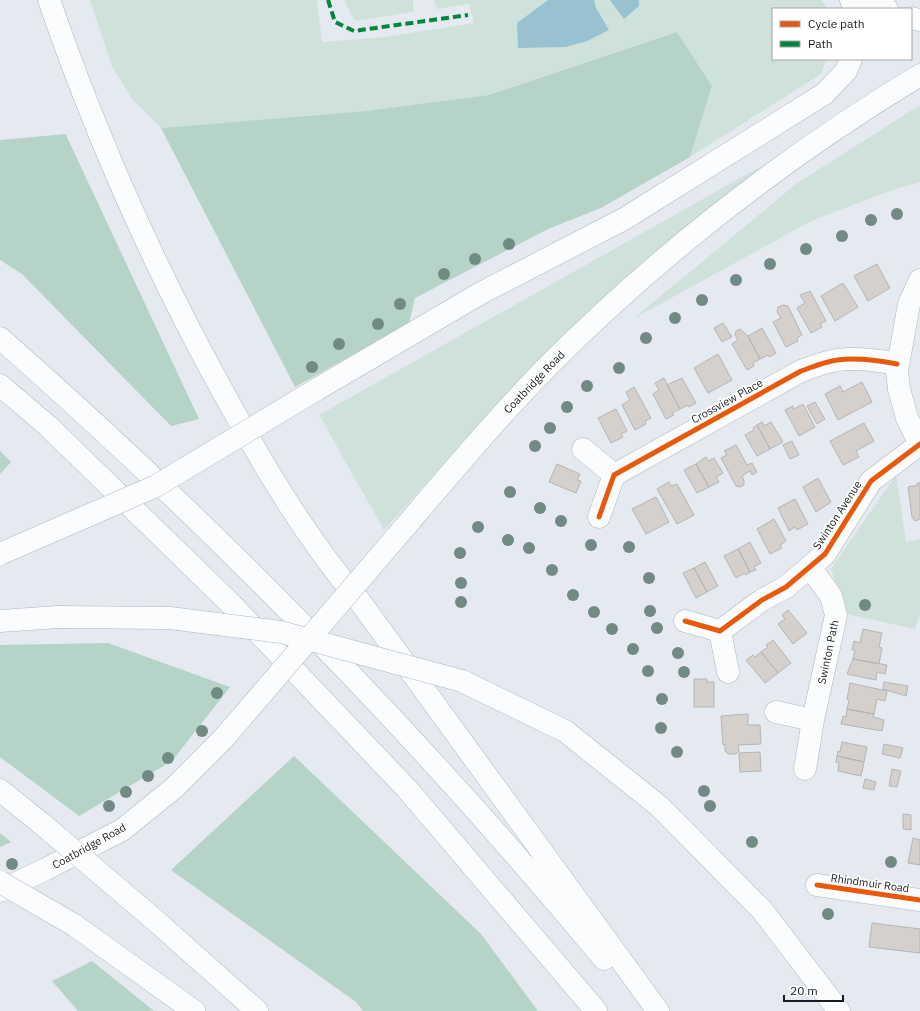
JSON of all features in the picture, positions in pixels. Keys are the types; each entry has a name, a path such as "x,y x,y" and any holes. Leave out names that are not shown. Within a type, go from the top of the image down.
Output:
{"main road":[{"path":"49,0 105,149 134,214 194,339 264,466 332,568 358,599 658,1011"},
{"path":"870,0 885,8"},
{"path":"0,554 156,486 314,391 481,294 624,219 824,94 846,71 851,60"},
{"name":"Coatbridge Road","path":"0,891 122,830 174,788 223,739 474,445 549,365 671,255 734,204 863,110 920,75"},
{"path":"920,280 909,304 897,364 899,388 907,418 920,444"},
{"path":"0,338 193,514 338,661 504,842 647,1011"},
{"name":"Crossview Place","path":"614,475 802,371 829,361 843,360 897,364"},
{"path":"0,385 48,426 232,605 408,790 596,1011"},
{"name":"Swinton Avenue","path":"720,630 762,600 786,587 825,554 871,482 893,462 920,444"},
{"path":"583,449 614,475 599,517"},
{"name":"Swinton Path","path":"805,769 812,720 836,615 831,596 810,567"},
{"path":"0,621 58,617 170,618 281,632 462,681 565,730 659,806 762,910 839,1011"},
{"path":"685,621 720,630 728,672"},
{"path":"776,712 812,720"},
{"path":"0,790 156,921 257,1011"},
{"path":"0,882 74,925 194,1011"},
{"name":"Rhindmuir Road","path":"817,886 920,900"}],"green space":[{"path":"90,0 317,0 322,42 385,37 474,23 469,4 437,9 434,0 821,0 827,8 772,8 772,60 826,60 821,74 690,157 712,86 677,32 489,95 366,111 161,128 132,99 112,66"},
{"path":"344,0 413,0 413,12 355,21"},
{"path":"677,32 712,86 690,157 601,208 548,229 415,298 409,323 295,387 161,128 366,111 489,95"},
{"path":"920,105 920,182 898,188 813,220 633,319 796,184"},
{"path":"66,134 199,419 171,426 22,274 0,260 0,140"},
{"path":"758,168 762,176 507,394 384,530 319,415"},
{"path":"0,451 11,462 0,474"},
{"path":"896,475 906,542 920,539 920,613 915,629 846,614 831,569"},
{"path":"108,643 230,687 172,761 79,816 0,757 0,645"},
{"path":"294,756 481,934 538,1011 363,1011 356,1002 171,870"},
{"path":"0,833 11,842 0,847"},
{"path":"92,961 154,1011 78,1011 52,981"}],"water":[{"path":"548,0 594,0 596,8 609,30 587,41 566,47 518,48 517,23"},
{"path":"610,0 639,0 639,6 624,19"}],"building":[{"path":"877,264 890,288 868,301 854,276"},
{"path":"843,283 858,307 835,321 821,296"},
{"path":"810,291 826,321 820,324 822,327 811,333 797,308 805,303 800,295"},
{"path":"783,305 788,306 802,335 797,338 798,341 786,347 773,322 781,318 777,312 778,307"},
{"path":"723,323 732,337 722,342 714,328"},
{"path":"762,328 776,353 769,357 768,355 760,359 748,336"},
{"path":"740,329 748,336 760,359 753,363 754,366 747,370 732,344 738,340 735,335 736,331"},
{"path":"718,354 732,380 708,393 694,368"},
{"path":"664,378 680,409 672,413 674,415 666,419 653,394 659,390 655,383"},
{"path":"682,378 696,403 689,407 688,405 680,409 667,385"},
{"path":"862,382 872,402 838,420 825,394 840,386 843,392"},
{"path":"634,387 651,418 645,421 646,424 635,430 622,405 630,400 626,392"},
{"path":"815,402 825,419 817,424 807,406"},
{"path":"803,404 815,427 799,436 785,410 793,406 794,409"},
{"path":"616,409 627,431 621,434 623,437 611,443 598,418"},
{"path":"762,422 764,426 771,422 783,442 770,449 757,425"},
{"path":"864,423 874,441 856,451 859,457 843,465 830,441"},
{"path":"757,425 770,449 757,456 745,435 754,430 753,428"},
{"path":"792,441 799,455 790,459 783,445"},
{"path":"736,445 747,465 752,463 757,472 752,475 750,471 742,476 744,485 740,487 736,486 721,458 727,455 724,451"},
{"path":"706,457 708,461 714,458 723,473 716,477 719,482 709,487 696,464"},
{"path":"557,464 580,474 577,480 581,481 576,493 549,482"},
{"path":"696,464 709,487 697,493 684,470"},
{"path":"818,478 831,502 816,512 803,487"},
{"path":"669,482 671,486 677,484 694,515 677,524 657,489"},
{"path":"917,483 920,483 920,519 915,521 912,517 908,487 918,485"},
{"path":"656,497 669,522 646,534 632,509"},
{"path":"795,499 808,524 797,530 795,527 789,531 778,508"},
{"path":"774,519 786,541 780,545 782,548 770,554 757,529"},
{"path":"750,542 761,563 754,567 756,570 750,572 738,549"},
{"path":"738,549 750,572 736,578 724,556"},
{"path":"705,562 718,586 707,592 694,568"},
{"path":"694,568 707,592 696,598 683,573"},
{"path":"788,610 807,633 793,644 778,624 785,619 782,615"},
{"path":"863,629 882,633 879,647 882,648 879,664 853,659 855,650 852,650 854,641 860,643"},
{"path":"773,640 791,663 778,673 761,652 768,647 766,645"},
{"path":"761,652 778,673 765,683 746,660 753,655 755,657"},
{"path":"853,659 887,665 885,674 877,672 876,680 847,674"},
{"path":"694,679 707,679 707,682 714,682 714,707 694,707"},
{"path":"884,682 908,686 906,696 883,689"},
{"path":"850,683 887,691 885,701 877,699 874,714 847,709"},
{"path":"847,709 874,714 873,717 884,720 882,731 841,724 843,716 846,717"},
{"path":"748,714 748,725 760,725 761,744 738,745 739,751 736,754 728,754 725,751 725,744 723,745 721,716"},
{"path":"842,742 867,747 864,762 837,756 838,751 840,752"},
{"path":"884,744 903,748 900,758 882,754"},
{"path":"760,752 761,771 740,772 739,753"},
{"path":"837,756 864,762 861,776 838,771 839,763 836,762"},
{"path":"892,769 901,771 897,787 889,786"},
{"path":"865,779 876,782 874,790 863,788"},
{"path":"903,814 911,815 911,830 903,829"},
{"path":"913,838 920,840 920,865 908,863"},
{"path":"872,923 920,929 920,953 869,947"}],"marked path":[{"path":"328,0 335,22 354,31 468,15"}],"cycle path":[{"path":"599,517 614,475 801,371 825,363 845,359 871,360 897,364"},
{"path":"685,621 720,631 762,600 786,587 825,554 871,481 920,444"},
{"path":"817,885 920,900"}]}
